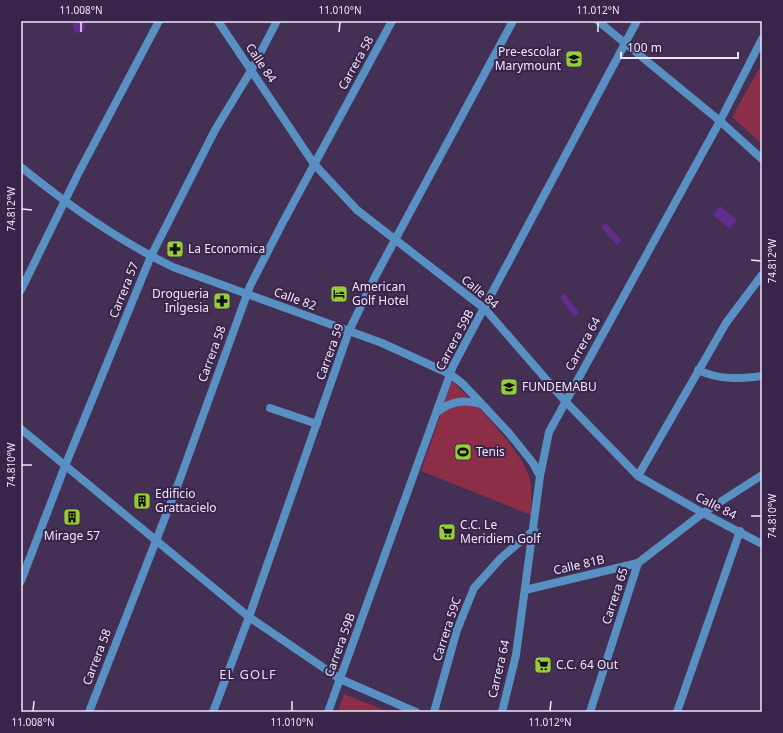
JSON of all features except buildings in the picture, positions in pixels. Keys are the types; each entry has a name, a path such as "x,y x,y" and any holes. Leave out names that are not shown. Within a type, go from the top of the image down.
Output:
{"street":[{"path":"21,290 64,201 159,21"},
{"name":"Calle 84","path":"218,21 314,164 357,210 485,310 565,401 638,476 702,513 740,531 762,544"},
{"name":"Carrera 57","path":"21,581 65,466 151,256 215,130 252,70 277,21"},
{"name":"Carrera 58","path":"89,712 156,540 247,294 283,222 392,21"},
{"name":"Carrera 59","path":"213,712 249,617 349,331 395,241 513,21"},
{"path":"598,21 720,121 762,159"},
{"name":"Carrera 59B","path":"328,712 450,374 637,21"},
{"name":"Carrera 64","path":"502,712 516,655 534,530 540,476 549,432 720,121 762,39"},
{"name":"Calle 82","path":"21,167 83,215 151,256 173,267 349,331 408,354 450,374 482,404 521,447 540,476"},
{"path":"638,476 726,322 762,275"},
{"path":"698,370 711,376 724,378 762,376"},
{"path":"437,412 454,402 470,401 482,404"},
{"path":"270,408 317,424"},
{"path":"21,429 249,617 340,679 416,712"},
{"name":"Carrera 65","path":"590,712 638,563 702,513 762,475"},
{"name":"Carrera 59C","path":"434,712 457,630 474,588 501,558 534,530"},
{"path":"677,712 740,531"},
{"name":"Calle 81B","path":"525,590 638,563"}],"shaded area":[{"path":"79,21 83,23 85,27 83,31 79,33 75,31 73,27 75,23"},
{"path":"762,64 762,144 732,117"},
{"path":"720,206 737,220 730,229 713,215"},
{"path":"606,223 622,241 617,245 601,227"},
{"path":"565,294 579,313 574,317 560,297"},
{"path":"452,381 494,425 523,462 531,484 531,515 421,471"},
{"path":"344,694 389,712 338,712"}],"place":[{"name":"Pre-escolar Marymount","path":"574,59"},
{"name":"La Economica","path":"175,249"},
{"name":"American Golf Hotel","path":"339,294"},
{"name":"Drogueria Inlgesia","path":"222,301"},
{"name":"FUNDEMABU","path":"509,387"},
{"name":"Tenis","path":"463,452"},
{"name":"Edificio Grattacielo","path":"142,501"},
{"name":"Mirage 57","path":"72,517"},
{"name":"C.C. Le Meridiem Golf","path":"447,532"},
{"name":"C.C. 64 Out","path":"543,665"}],"district":[{"name":"EL GOLF","path":"248,674"}]}
